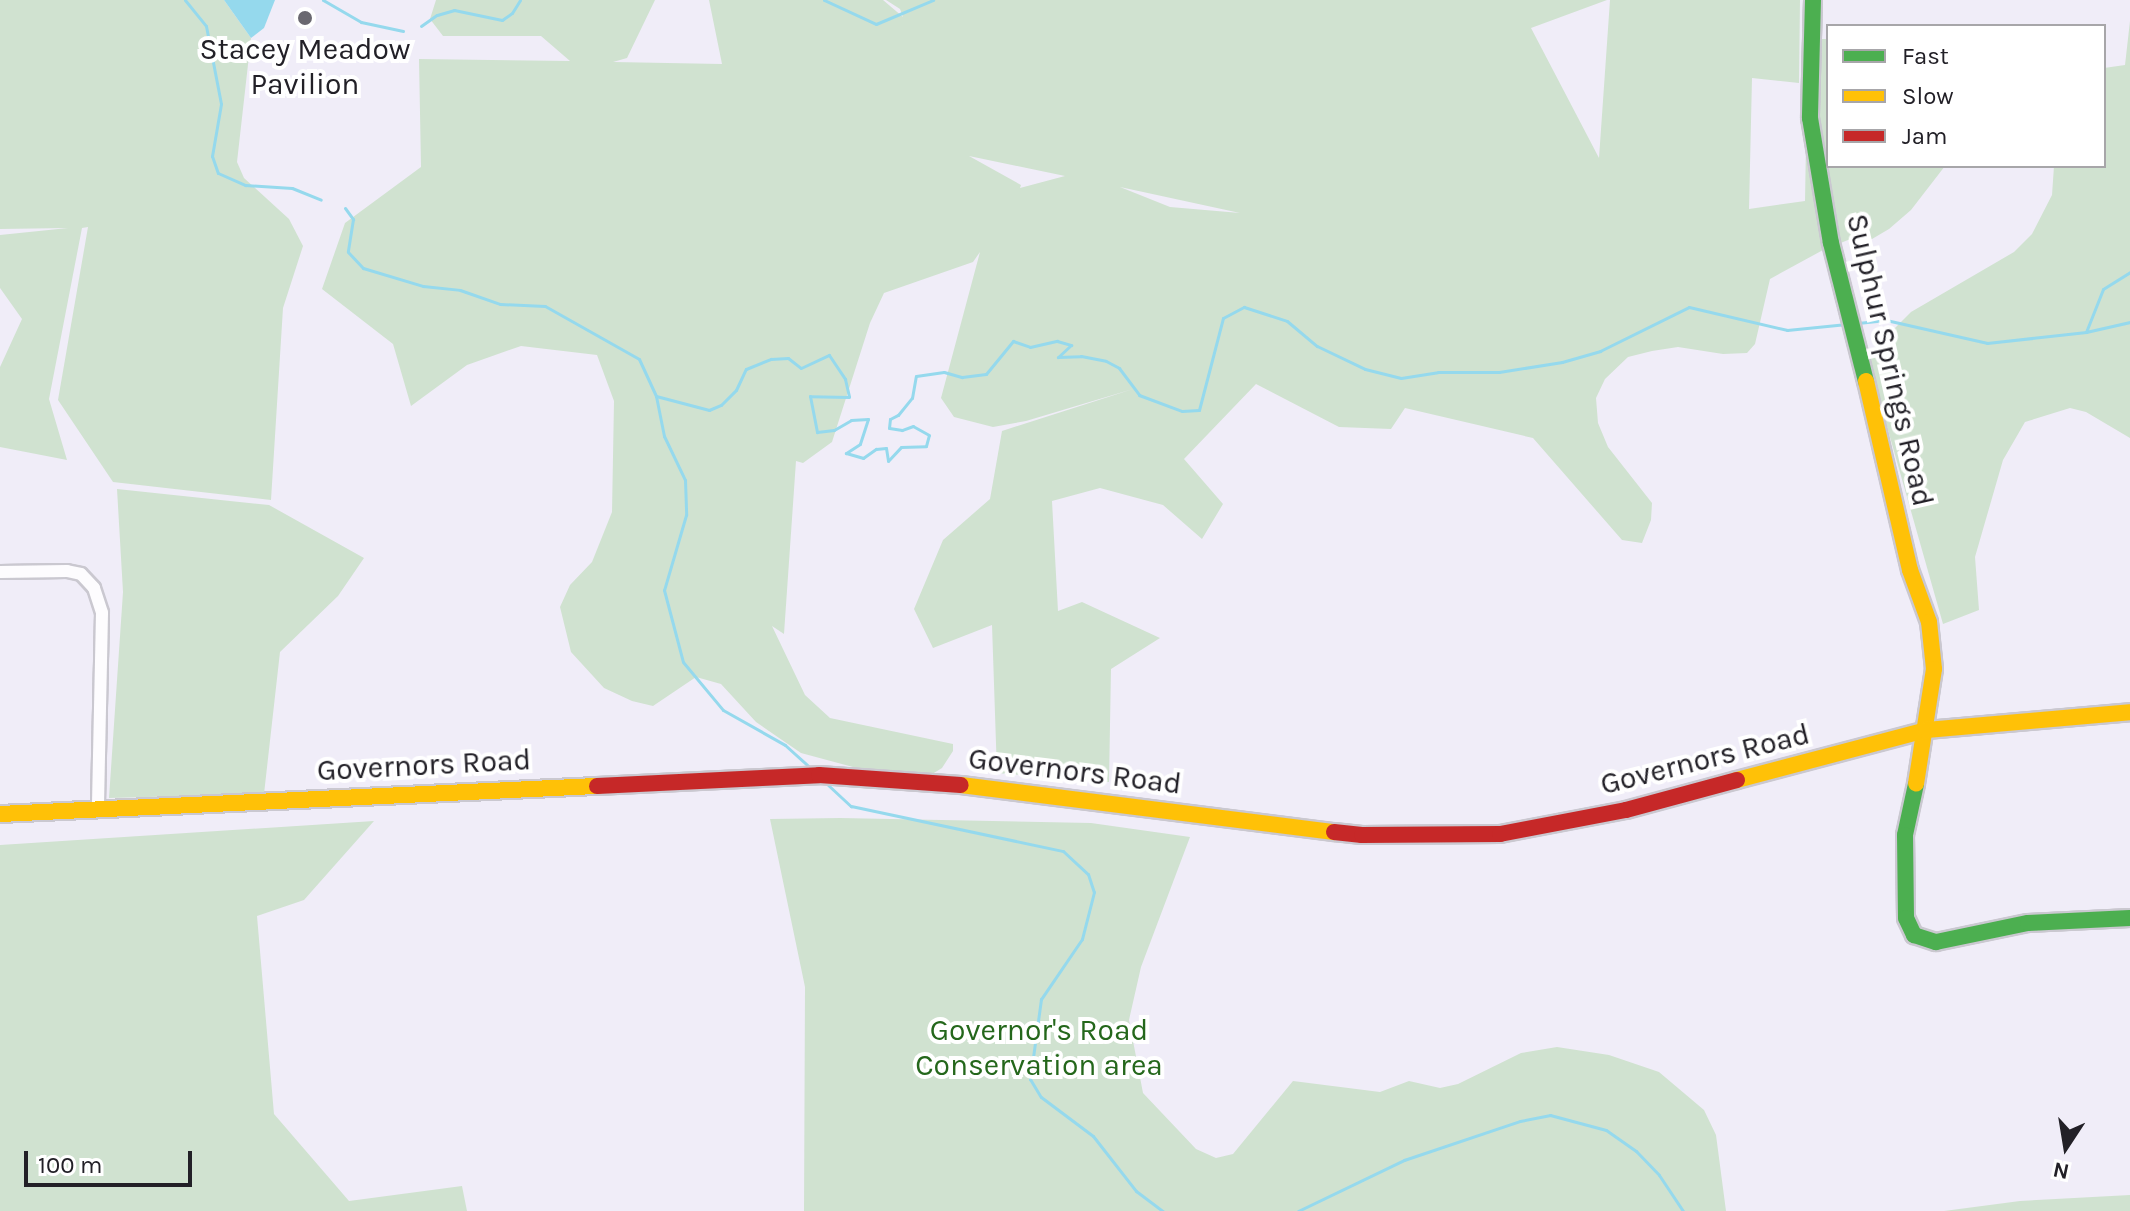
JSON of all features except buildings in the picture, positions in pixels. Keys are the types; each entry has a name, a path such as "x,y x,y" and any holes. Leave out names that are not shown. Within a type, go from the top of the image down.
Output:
{"main road":[{"name":"Sulphur Springs Road","path":"1813,0 1810,118 1831,243 1857,356 1887,463 1910,570 1929,622 1934,669 1926,730 1908,817 1903,881 1906,918 1914,935 1925,939 1952,940 2058,919 2130,918"},
{"name":"Governors Road","path":"0,814 819,775 916,779 1362,835 1500,834 1626,810 1926,730 2130,712"}],"street":[{"path":"0,572 67,571 81,574 94,588 102,613 98,808"}],"green space":[{"path":"0,0 224,0 251,38 237,162 244,178 289,219 303,246 283,308 271,500 113,482 58,400 88,227 82,228 49,399 67,460 0,447 0,367 22,319 0,288 0,235 68,228 0,229"},
{"path":"436,0 655,0 627,58 613,62 722,64 709,0 883,0 903,17 900,9 886,0 1607,0 1531,28 1599,158 1610,0 1800,0 1799,83 1752,78 1749,209 1805,201 1807,86 1814,43 1821,39 1826,39 1826,168 1943,168 1911,210 1889,229 1872,239 1848,240 1823,250 1770,279 1755,344 1747,353 1723,354 1678,347 1652,351 1628,357 1605,379 1596,398 1598,423 1608,447 1652,503 1651,520 1642,543 1622,540 1533,438 1405,408 1391,429 1339,427 1256,384 1184,459 1223,504 1202,539 1163,505 1100,488 1052,501 1058,611 1082,602 1160,638 1111,669 1109,782 997,773 992,625 933,648 914,609 943,540 990,499 1002,431 1133,389 1026,421 993,427 954,417 941,398 980,252 973,262 884,293 870,323 832,442 803,463 796,461 784,634 772,626 805,695 830,718 953,744 953,751 942,768 916,784 801,753 756,722 721,684 696,677 653,706 632,701 604,688 571,652 560,607 570,585 592,562 612,512 614,401 597,355 521,346 467,365 411,406 393,344 322,289 345,223 421,167 419,59 570,61 541,36 443,36 430,19","holes":["969,156 1065,176 1020,188 1021,185","1120,187 1240,213 1170,207"]},
{"path":"2130,21 2130,438 2086,412 2070,408 2025,422 2003,460 1975,557 1979,610 1943,624 1867,356 1911,312 2014,252 2032,234 2052,195 2054,168 2106,168 2106,68 2125,65"},
{"path":"117,489 269,505 364,558 338,596 280,652 264,794 109,798 123,592"},
{"name":"Governor's Road Conservation area","path":"770,819 1091,823 1190,837 1141,967 1129,1020 1143,1093 1196,1149 1216,1158 1233,1154 1293,1081 1380,1092 1409,1081 1440,1088 1458,1084 1521,1053 1557,1047 1609,1055 1659,1072 1704,1110 1716,1135 1726,1211 804,1211 805,987"},
{"path":"374,821 304,900 257,916 274,1114 349,1201 462,1186 467,1211 0,1211 0,845"},
{"path":"2130,1195 2130,1211 1944,1211 2020,1201"}],"water":[{"path":"224,0 275,0 264,28 251,38"}],"waterway":[{"path":"185,0 206,26 221,104 212,156 218,173 245,185 292,188 321,200"},
{"path":"323,0 361,22 403,31"},
{"path":"421,26 437,15 454,10 502,20 512,13 520,0"},
{"path":"824,0 876,24 933,0"},
{"path":"345,208 353,219 348,252 363,268 423,286 460,290 500,304 545,306 639,359 656,396 664,436 685,480 686,515 664,590 683,662 723,710 785,745 808,766"},
{"path":"2086,332 2103,289 2130,272"},
{"path":"656,396 709,410 721,405 736,390 746,369 771,359 788,358 801,368 829,355 845,379 849,397 810,396 817,432 834,430 851,420 868,419 860,444 846,453 863,458 876,449 886,448 888,461 901,447 926,446 929,435 913,426 902,430 889,428 890,419 898,415 912,398 916,376 944,372 962,377 986,374 1013,341 1030,347 1057,341 1071,345 1058,357 1081,356 1106,361 1119,368 1139,395 1182,411 1199,410 1223,318 1244,307 1287,321 1317,346 1365,369 1401,378 1438,372 1499,372 1562,362 1600,351 1689,307 1787,330 1847,324"},
{"path":"1858,323 1886,320 1987,343 2086,332 2130,322"},
{"path":"827,784 851,806 1063,851 1088,874 1094,892 1082,939 1041,999 1030,1079 1041,1097 1093,1136 1136,1191 1163,1211"},
{"path":"1298,1211 1404,1160 1520,1121 1550,1115 1606,1130 1636,1151 1659,1175 1683,1211"}],"traffic: fast":[{"path":"1813,0 1810,118 1831,243 1866,381"},
{"path":"1916,784 1905,835 1906,918 1914,935 1936,942 2028,923 2130,918"}],"traffic: slow":[{"path":"1866,381 1910,570 1929,622 1934,669 1916,784"},
{"path":"1737,780 1926,730 2130,712"},
{"path":"961,785 1334,832"},
{"path":"0,814 597,786"}],"traffic: jam":[{"path":"597,786 819,775 961,785"},
{"path":"1334,832 1362,835 1500,834 1626,810 1737,780"}],"place":[{"name":"Stacey Meadow Pavilion","path":"305,18"}]}
